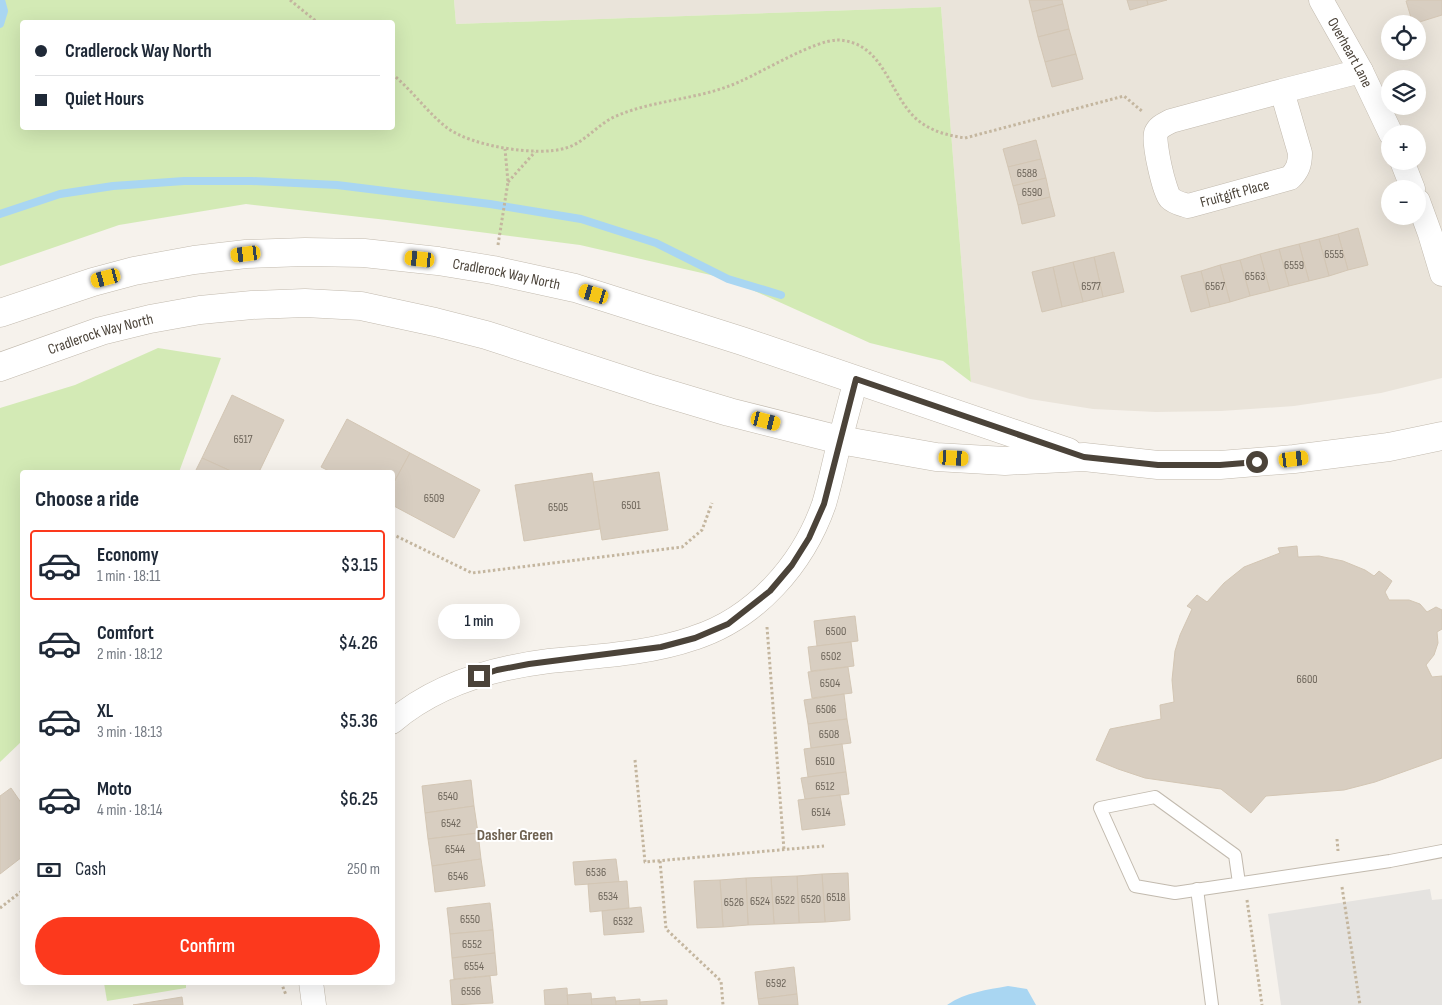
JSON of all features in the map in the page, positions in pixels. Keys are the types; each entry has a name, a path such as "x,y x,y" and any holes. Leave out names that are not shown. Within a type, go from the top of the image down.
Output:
{"street":[{"name":"Overheart Lane","path":"1321,0 1361,71 1387,125"},
{"path":"1161,126 1172,121 1361,71"},
{"name":"Fruitgift Place","path":"1161,126 1156,132 1156,143 1166,189 1170,198 1177,203 1188,206 1290,178 1297,171 1300,153 1282,91"},
{"path":"1426,215 1436,233 1442,274"},
{"name":"Cradlerock Way North","path":"0,313 93,282 134,271 194,260 246,254 305,252 364,253 438,261 493,270 575,288 676,319 1084,457"},
{"name":"Cradlerock Way North","path":"0,367 101,331 150,319 200,310 252,304 304,303 361,306 486,335 686,400 729,412 840,440 936,457 1005,461 1084,457 1158,465 1220,465 1294,459 1389,447 1442,436"},
{"path":"395,720 432,695 462,681 497,670 661,647 695,638 728,624 770,591 809,538 824,504 856,379"},
{"path":"311,985 314,1005"}],"lane":[{"path":"1242,882 1235,855 1155,797 1100,808 1135,886 1175,893 1442,851"},
{"path":"1197,890 1212,1005"}],"path":[{"path":"290,0 315,20"},
{"path":"395,77 448,128 474,140 505,149 536,152 567,148 613,118 642,108 708,93 735,84 801,51 836,40 854,42 871,53 886,73 909,112 930,128 944,135 965,138 1124,96 1161,126"},
{"path":"501,232 508,182 505,149"},
{"path":"508,182 536,152"},
{"path":"395,535 472,573 682,546 702,530 712,503"},
{"path":"767,625 784,850"},
{"path":"635,760 645,862 824,846"},
{"path":"1337,840 1360,1005"},
{"path":"660,861 666,929 721,981 723,1005"},
{"path":"1242,882 1262,1005"},
{"path":"0,908 20,893"},
{"path":"282,985 287,999"}],"shaded area":[{"path":"454,0 1442,0 1442,378 1381,393 1294,406 1221,411 1156,412 1093,409 1030,399 971,382 941,7 456,24"},
{"path":"1430,889 1432,900 1442,899 1442,1005 1281,1005 1268,914"}],"green space":[{"path":"0,0 454,0 456,24 941,7 971,382 943,361 870,343 728,279 580,245 246,204 119,225 0,266"},
{"path":"158,348 221,358 180,470 20,470 20,743 0,762 0,408 75,385"},
{"path":"104,985 186,985 186,988 107,1001"}],"water":[{"path":"1008,986 1027,989 1036,1005 947,1005 969,994"}],"building":[{"path":"1029,0 1062,0 1063,4 1032,12"},
{"path":"1127,0 1147,0 1148,5 1130,10"},
{"path":"1147,0 1167,0 1148,5"},
{"path":"1442,0 1442,15 1426,20 1426,15 1410,15 1406,1"},
{"path":"1063,4 1069,29 1038,37 1032,12"},
{"path":"1069,29 1076,54 1045,62 1038,37"},
{"path":"1076,54 1083,79 1052,87 1045,62"},
{"path":"1036,140 1041,159 1008,167 1003,149"},
{"path":"1041,159 1046,178 1013,186 1008,167"},
{"path":"1046,178 1050,197 1018,205 1013,186"},
{"path":"1050,197 1055,216 1022,224 1018,205"},
{"path":"1358,228 1368,265 1348,270 1338,234"},
{"path":"1338,234 1348,270 1329,276 1319,239"},
{"path":"1319,239 1329,276 1309,281 1299,244"},
{"path":"1299,244 1309,281 1289,286 1279,249"},
{"path":"1279,249 1289,286 1270,291 1260,254"},
{"path":"1114,252 1124,292 1103,297 1094,257"},
{"path":"1260,254 1270,291 1250,296 1240,260"},
{"path":"1094,257 1103,297 1083,302 1073,262"},
{"path":"1240,260 1250,296 1230,302 1220,265"},
{"path":"1073,262 1083,302 1062,307 1053,267"},
{"path":"1220,265 1230,302 1210,307 1201,271"},
{"path":"1053,267 1062,307 1042,312 1032,272"},
{"path":"1201,271 1210,307 1191,312 1181,276"},
{"path":"232,395 284,420 260,470 229,470 202,458"},
{"path":"347,419 410,453 395,480 395,470 327,470 321,467"},
{"path":"410,453 480,490 454,538 395,507 395,480"},
{"path":"202,458 229,470 196,470"},
{"path":"659,472 668,530 602,540 593,482"},
{"path":"592,473 600,529 524,541 515,485"},
{"path":"1297,546 1298,557 1319,556 1343,561 1374,576 1379,571 1392,581 1385,592 1389,600 1409,600 1420,604 1427,612 1436,607 1442,610 1442,629 1437,632 1438,643 1434,655 1426,665 1432,677 1442,676 1442,758 1375,782 1344,790 1266,796 1251,813 1221,789 1145,778 1096,760 1110,729 1161,719 1160,705 1174,702 1172,680 1175,651 1192,609 1187,606 1197,595 1207,602 1224,583 1244,567 1280,553 1278,548"},
{"path":"855,616 858,641 817,646 814,621"},
{"path":"851,642 854,666 811,671 808,647"},
{"path":"848,667 852,693 812,698 808,672"},
{"path":"844,694 847,719 808,724 804,700"},
{"path":"847,719 851,743 811,748 808,724"},
{"path":"842,744 846,772 808,777 804,749"},
{"path":"846,772 849,794 805,799 801,778"},
{"path":"471,780 474,806 425,813 422,786"},
{"path":"11,788 20,801 20,859 0,874 0,796"},
{"path":"840,795 845,825 802,830 798,800"},
{"path":"474,806 478,833 428,839 425,813"},
{"path":"478,833 481,859 432,866 428,839"},
{"path":"481,859 485,886 435,892 432,866"},
{"path":"616,859 619,882 575,885 573,862"},
{"path":"848,873 850,920 825,922 822,874"},
{"path":"822,874 825,922 799,923 797,876"},
{"path":"797,876 799,923 774,924 771,877"},
{"path":"771,877 774,924 748,925 746,878"},
{"path":"746,878 748,925 723,927 720,880"},
{"path":"720,880 723,927 697,928 694,881"},
{"path":"627,881 629,908 590,912 588,884"},
{"path":"490,903 493,930 450,934 447,908"},
{"path":"641,907 644,932 604,935 602,911"},
{"path":"493,930 495,953 452,958 450,934"},
{"path":"495,953 497,975 454,979 452,958"},
{"path":"794,967 797,994 758,999 755,972"},
{"path":"490,976 493,1003 452,1005 450,980"},
{"path":"567,988 568,1005 545,1005 544,990"},
{"path":"591,993 592,1005 568,1005 567,995"},
{"path":"797,994 798,1005 759,1005 758,999"},
{"path":"182,997 183,1005 133,1005"},
{"path":"615,997 616,1005 592,1005 591,999"},
{"path":"640,999 640,1005 616,1005 616,1001"},
{"path":"667,1000 667,1005 640,1005 640,1002"}],"waterway":[{"path":"0,24 4,11 1,0"},
{"path":"0,214 60,194 113,186 184,181 252,181 337,185 490,204 581,219 656,243 728,279 781,295"}],"district":[{"name":"Dasher Green","path":"515,835"}],"route":[{"path":"479,676 497,670 529,664 661,647 695,638 728,624 770,591 792,565 809,538 824,504 856,379 1084,457 1158,465 1220,465 1257,462"}]}
